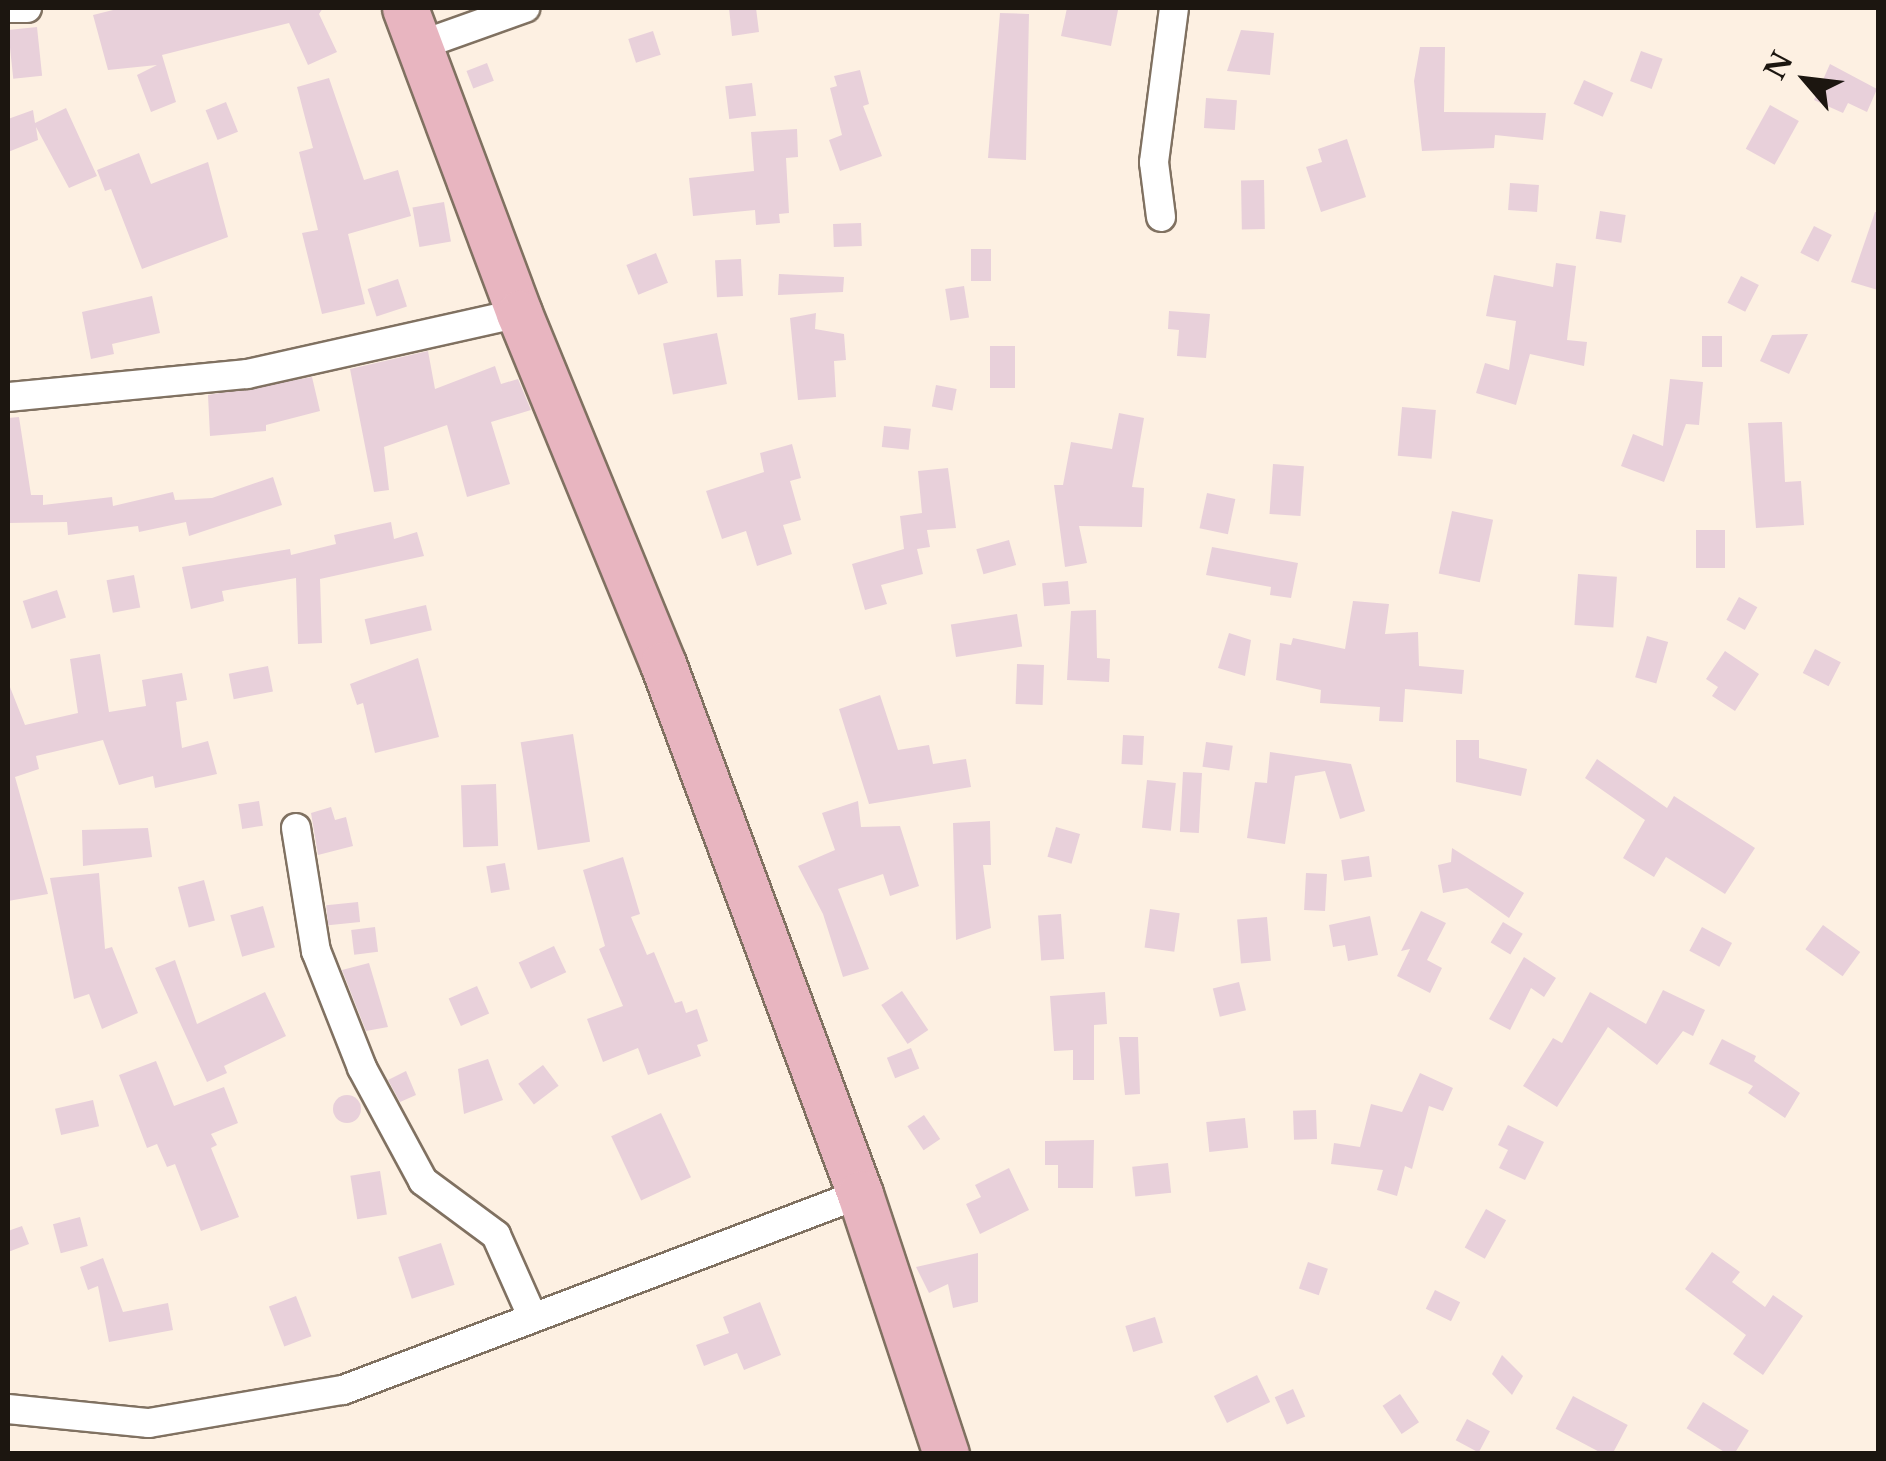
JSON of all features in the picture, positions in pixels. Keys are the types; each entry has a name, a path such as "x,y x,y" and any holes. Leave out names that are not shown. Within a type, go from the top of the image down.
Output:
{"main road":[{"path":"411,27 519,313 663,664 860,1194 946,1454"}],"street":[{"path":"8,8 27,8"},
{"path":"411,27 525,8"},
{"path":"1161,216 1154,162 1174,8"},
{"path":"8,397 247,374 519,313"},
{"path":"296,828 316,951 362,1068 423,1182 496,1235 532,1316"},
{"path":"8,1409 149,1423 342,1390 860,1194"}],"building":[{"path":"121,8 323,8 319,14 337,52 308,65 289,23 162,55 176,102 151,112 137,75 157,65 108,70 93,15"},
{"path":"729,8 756,8 759,32 732,36"},
{"path":"1067,8 1118,10 1111,46 1061,36"},
{"path":"1000,13 1029,14 1026,160 988,158"},
{"path":"37,27 42,76 13,79 8,30"},
{"path":"1241,30 1274,33 1270,75 1227,71"},
{"path":"653,31 661,55 636,63 628,39"},
{"path":"1420,47 1445,47 1444,112 1546,113 1543,140 1495,135 1494,148 1422,151 1414,81"},
{"path":"1641,51 1663,59 1652,89 1630,81"},
{"path":"487,63 494,81 473,89 466,71"},
{"path":"1830,64 1877,89 1867,112 1848,103 1843,113 1814,100"},
{"path":"860,70 869,104 863,106 882,156 840,171 829,140 842,135 830,88 837,86 834,76"},
{"path":"329,78 364,180 398,170 411,216 348,234 365,304 322,314 302,233 318,230 299,152 313,148 297,87"},
{"path":"1584,80 1613,93 1603,117 1573,104"},
{"path":"752,83 756,116 729,119 725,86"},
{"path":"1206,98 1237,100 1235,130 1204,128"},
{"path":"226,102 238,132 218,140 206,110"},
{"path":"1770,105 1799,121 1775,165 1746,149"},
{"path":"66,108 97,176 69,188 36,127 38,140 8,152 8,119 33,110 35,123"},
{"path":"797,129 798,157 786,158 789,213 779,214 780,223 756,225 755,210 693,216 689,178 754,171 751,132"},
{"path":"1347,139 1366,197 1321,212 1306,167 1322,162 1318,149"},
{"path":"139,153 151,184 208,162 228,237 142,269 111,189 105,191 97,170"},
{"path":"1241,180 1264,180 1265,229 1242,229"},
{"path":"1510,183 1539,185 1537,212 1508,210"},
{"path":"444,202 451,241 419,247 412,208"},
{"path":"1600,211 1626,215 1621,243 1596,239"},
{"path":"1878,212 1878,290 1851,282"},
{"path":"861,223 862,246 834,247 833,224"},
{"path":"1814,226 1832,235 1818,262 1800,253"},
{"path":"971,249 991,249 991,281 971,281"},
{"path":"656,253 668,283 638,295 626,265"},
{"path":"741,259 743,296 717,297 715,260"},
{"path":"1556,263 1576,266 1567,340 1587,342 1584,366 1530,354 1516,405 1476,393 1485,363 1509,370 1516,321 1486,316 1494,275 1553,287"},
{"path":"779,274 844,277 843,292 778,295"},
{"path":"1741,276 1759,285 1745,312 1727,303"},
{"path":"398,279 407,307 377,316 368,289"},
{"path":"964,286 969,318 950,321 945,289"},
{"path":"152,296 160,333 112,344 114,354 91,359 82,312"},
{"path":"1169,311 1210,314 1206,358 1177,356 1179,330 1168,329"},
{"path":"816,313 815,329 844,334 846,360 834,361 836,397 798,400 790,318"},
{"path":"717,333 727,384 673,395 663,343"},
{"path":"1808,334 1789,374 1760,361 1772,335"},
{"path":"1702,336 1722,336 1722,367 1702,367"},
{"path":"990,346 1015,346 1015,388 990,388"},
{"path":"428,351 435,389 495,366 501,384 518,379 531,410 491,422 510,484 467,497 447,425 384,447 389,490 374,492 350,369"},
{"path":"312,377 320,411 266,425 266,431 210,436 208,395"},
{"path":"1670,379 1703,382 1699,425 1686,424 1664,482 1621,466 1633,434 1663,446"},
{"path":"936,385 957,389 952,411 932,407"},
{"path":"1402,407 1436,410 1432,459 1398,456"},
{"path":"1119,413 1144,418 1132,487 1144,488 1142,527 1079,526 1087,563 1065,567 1054,485 1063,485 1071,442 1112,449"},
{"path":"19,417 31,495 43,495 43,505 112,497 113,506 173,492 175,500 212,498 273,477 282,505 189,536 186,522 139,532 138,526 68,535 67,522 8,523 8,418"},
{"path":"1782,422 1785,482 1801,481 1804,525 1756,528 1748,423"},
{"path":"884,426 911,429 909,450 882,447"},
{"path":"792,444 801,478 790,481 801,520 783,525 792,554 757,566 746,531 722,539 706,491 764,472 760,453"},
{"path":"1273,464 1304,466 1300,516 1270,514"},
{"path":"948,468 956,528 927,530 930,547 917,549 923,574 881,585 887,604 865,610 852,564 904,549 900,516 922,513 918,471"},
{"path":"1207,493 1235,499 1228,534 1200,528"},
{"path":"1452,511 1493,520 1480,582 1439,574"},
{"path":"391,522 394,539 417,532 424,556 320,579 322,643 298,644 296,578 222,591 224,601 191,609 182,567 290,549 291,555 336,544 334,535"},
{"path":"1696,530 1725,530 1725,568 1696,568"},
{"path":"1009,540 1016,565 983,574 976,549"},
{"path":"1212,547 1298,563 1291,598 1270,595 1271,587 1206,575"},
{"path":"1578,574 1617,577 1613,628 1574,625"},
{"path":"134,575 140,607 113,613 107,580"},
{"path":"1068,581 1070,604 1044,606 1042,583"},
{"path":"57,590 66,618 32,629 23,601"},
{"path":"1739,597 1757,607 1745,630 1726,620"},
{"path":"1353,601 1389,604 1385,634 1418,632 1419,666 1464,670 1462,694 1405,689 1403,722 1379,721 1380,707 1320,703 1321,690 1276,680 1280,643 1291,645 1293,638 1345,649"},
{"path":"426,605 432,630 370,645 365,619"},
{"path":"1096,610 1097,658 1110,659 1109,682 1067,680 1071,611"},
{"path":"1017,614 1022,647 956,657 951,624"},
{"path":"1229,633 1251,640 1245,676 1218,668"},
{"path":"1647,636 1668,642 1656,683 1635,677"},
{"path":"1815,649 1841,662 1829,686 1803,673"},
{"path":"1725,651 1759,674 1735,711 1712,696 1718,687 1706,679"},
{"path":"100,654 109,712 146,706 142,680 182,673 187,700 176,702 182,748 208,741 217,774 155,788 153,776 119,785 103,740 36,756 39,769 15,777 48,894 8,901 8,682 25,725 78,713 70,659"},
{"path":"418,658 439,737 375,753 363,703 357,705 350,684"},
{"path":"1017,664 1044,665 1043,705 1016,704"},
{"path":"268,666 273,692 234,699 229,674"},
{"path":"880,695 898,750 929,745 933,764 966,759 971,787 869,804 839,709"},
{"path":"573,734 590,842 538,850 521,742"},
{"path":"1123,735 1144,736 1142,765 1121,764"},
{"path":"1456,740 1479,740 1479,758 1527,769 1521,796 1456,782"},
{"path":"1206,742 1233,746 1229,771 1203,767"},
{"path":"1270,752 1351,764 1365,811 1340,819 1325,771 1295,776 1285,844 1247,838 1255,782 1267,783"},
{"path":"1597,759 1667,808 1674,796 1755,848 1725,894 1666,857 1654,877 1623,858 1645,820 1585,778"},
{"path":"1183,772 1202,773 1199,833 1180,832"},
{"path":"1147,780 1176,783 1171,831 1142,828"},
{"path":"496,784 498,846 463,847 461,785"},
{"path":"259,801 263,826 242,829 238,804"},
{"path":"858,801 861,827 900,826 919,886 890,896 883,874 838,889 869,969 843,977 823,914 798,866 835,850 822,813"},
{"path":"331,807 335,820 346,817 353,846 318,855 311,813"},
{"path":"990,821 991,865 983,865 991,928 956,940 953,823"},
{"path":"1056,827 1080,834 1071,864 1047,857"},
{"path":"148,828 152,857 83,866 82,830"},
{"path":"1452,848 1524,893 1509,918 1467,888 1443,893 1438,865 1451,862"},
{"path":"1369,856 1372,877 1344,881 1341,860"},
{"path":"623,857 640,914 631,917 647,955 654,952 675,1003 682,1001 686,1013 697,1009 708,1041 697,1045 701,1056 648,1075 638,1048 603,1062 587,1019 623,1006 599,949 605,946 583,870"},
{"path":"505,863 510,890 491,893 486,866"},
{"path":"99,873 105,949 112,947 138,1013 102,1029 89,994 74,999 50,878"},
{"path":"1306,873 1327,874 1325,911 1304,910"},
{"path":"204,880 215,921 189,928 178,887"},
{"path":"358,902 360,922 328,925 326,905"},
{"path":"263,906 275,947 242,957 230,915"},
{"path":"1150,909 1180,913 1174,952 1145,948"},
{"path":"1421,911 1446,923 1427,960 1442,968 1430,993 1397,976 1410,949 1401,951"},
{"path":"1061,914 1064,959 1041,960 1038,916"},
{"path":"1370,916 1378,955 1348,961 1345,945 1333,947 1329,925"},
{"path":"1267,917 1271,961 1241,963 1237,920"},
{"path":"1503,922 1523,934 1510,954 1491,943"},
{"path":"1823,925 1860,952 1843,976 1805,949"},
{"path":"375,927 378,952 354,955 351,930"},
{"path":"1702,927 1732,943 1719,967 1689,951"},
{"path":"554,946 566,972 531,989 519,962"},
{"path":"1524,957 1556,978 1544,997 1531,988 1510,1030 1489,1019"},
{"path":"175,960 197,1024 265,992 286,1036 224,1066 227,1073 207,1082 155,968"},
{"path":"369,963 388,1027 366,1031 342,970"},
{"path":"1239,982 1246,1010 1220,1017 1213,989"},
{"path":"477,986 489,1013 461,1026 449,999"},
{"path":"1663,990 1705,1010 1693,1036 1683,1031 1657,1065 1608,1027 1557,1107 1523,1086 1553,1038 1562,1043 1590,992 1646,1024"},
{"path":"902,991 928,1030 908,1044 881,1005"},
{"path":"1105,992 1107,1024 1094,1025 1094,1080 1073,1080 1073,1050 1054,1051 1050,996"},
{"path":"1119,1037 1138,1037 1140,1094 1125,1095"},
{"path":"1722,1039 1756,1056 1754,1061 1800,1093 1785,1118 1748,1093 1753,1086 1709,1064"},
{"path":"911,1048 919,1068 895,1078 887,1058"},
{"path":"488,1059 503,1100 464,1114 458,1069"},
{"path":"156,1061 174,1106 224,1087 238,1123 211,1134 217,1145 211,1148 239,1217 201,1231 175,1164 167,1167 157,1144 147,1148 119,1075"},
{"path":"543,1065 559,1086 534,1104 518,1084"},
{"path":"406,1071 416,1095 400,1102 388,1080"},
{"path":"1420,1073 1453,1088 1443,1111 1429,1106 1412,1169 1405,1166 1397,1196 1377,1190 1383,1170 1331,1164 1334,1143 1360,1147 1371,1104 1402,1112"},
{"path":"347,1095 357,1099 361,1109 357,1119 347,1123 337,1119 333,1109 337,1099"},
{"path":"93,1100 99,1126 61,1135 55,1109"},
{"path":"1316,1110 1317,1139 1294,1140 1293,1111"},
{"path":"661,1113 691,1177 641,1201 611,1136"},
{"path":"924,1115 940,1139 924,1150 907,1126"},
{"path":"1245,1118 1248,1148 1209,1152 1206,1122"},
{"path":"1508,1125 1544,1142 1525,1180 1499,1168 1508,1150 1498,1145"},
{"path":"1094,1140 1093,1188 1058,1188 1058,1165 1045,1165 1045,1141"},
{"path":"1168,1163 1171,1193 1135,1197 1132,1167"},
{"path":"1009,1168 1029,1210 980,1234 966,1204 981,1197 975,1185"},
{"path":"380,1171 387,1214 357,1219 350,1176"},
{"path":"1486,1209 1506,1220 1485,1259 1465,1247"},
{"path":"80,1217 88,1246 61,1253 53,1224"},
{"path":"22,1226 29,1244 8,1252 8,1231"},
{"path":"441,1243 455,1285 412,1299 398,1257"},
{"path":"1712,1252 1740,1272 1732,1282 1765,1307 1773,1295 1803,1316 1763,1375 1733,1354 1746,1335 1685,1289"},
{"path":"978,1253 978,1302 953,1308 948,1284 929,1293 916,1267"},
{"path":"103,1258 123,1312 168,1303 173,1330 109,1342 98,1286 88,1290 80,1267"},
{"path":"1308,1262 1328,1269 1319,1295 1299,1288"},
{"path":"1435,1290 1460,1302 1451,1321 1426,1309"},
{"path":"296,1296 311,1336 284,1347 269,1306"},
{"path":"760,1302 781,1355 744,1370 737,1353 704,1366 696,1345 729,1333 723,1317"},
{"path":"1155,1317 1163,1343 1133,1352 1125,1326"},
{"path":"1502,1355 1523,1376 1512,1395 1492,1374"},
{"path":"1257,1375 1270,1402 1227,1423 1214,1396"},
{"path":"1293,1389 1305,1416 1287,1425 1275,1397"},
{"path":"1400,1394 1419,1422 1402,1434 1383,1406"},
{"path":"1573,1396 1628,1425 1612,1454 1603,1454 1556,1429"},
{"path":"1703,1402 1749,1431 1734,1454 1728,1454 1687,1428"},
{"path":"1467,1419 1490,1431 1479,1452 1456,1440"}]}
